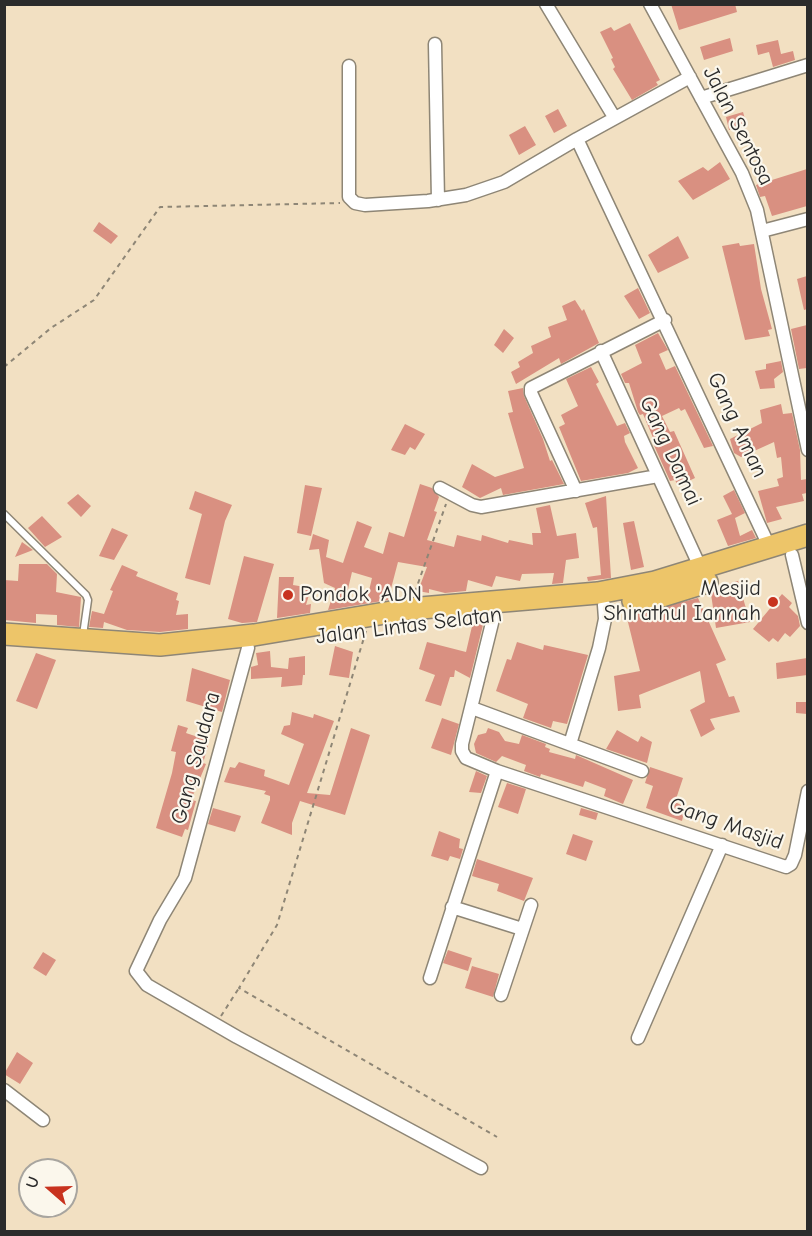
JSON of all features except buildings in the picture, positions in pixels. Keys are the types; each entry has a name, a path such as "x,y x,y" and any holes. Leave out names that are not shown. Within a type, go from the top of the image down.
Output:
{"highway":[{"name":"Jalan Lintas Selatan","path":"4,646 142,656 180,655 248,648 362,625 409,609 598,593 656,582 807,535"},
{"name":"Jalan Lintas Selatan","path":"4,634 160,645 604,605 662,596 800,552"}],"street":[{"path":"546,4 614,117"},
{"name":"Jalan Sentosa","path":"650,4 742,173 762,231 807,450"},
{"path":"435,44 438,200"},
{"path":"701,98 807,65"},
{"path":"349,66 349,197 355,203 365,205 438,200 466,195 504,182 614,117 690,77"},
{"name":"Gang Aman","path":"578,139 665,320 770,548"},
{"path":"762,231 807,219"},
{"path":"576,491 531,390 665,320"},
{"name":"Gang Damai","path":"602,351 701,569"},
{"path":"445,491 472,505 481,507 658,476"},
{"path":"800,552 807,623"},
{"path":"570,744 599,648 605,619 604,605"},
{"path":"494,615 472,708 642,771"},
{"name":"Gang Saudara","path":"216,1025 147,985 136,971 160,921 185,878 248,648"},
{"name":"Gang Masjid","path":"472,708 462,751 466,758 498,771 786,867 791,864 807,791"},
{"path":"430,978 498,771"},
{"path":"638,1038 722,845"},
{"path":"501,995 531,905"},
{"path":"452,907 522,929"},
{"path":"216,1025 481,1168"},
{"path":"4,1090 43,1120"}],"lane":[{"path":"4,514 86,595 88,600 83,639"}],"path":[{"path":"4,367 51,328 94,300 160,207 355,203"},
{"path":"409,609 445,491"},
{"path":"216,1025 277,926 320,787 362,625"},
{"path":"239,988 497,1137"}],"place":[{"name":"Pondok 'ADN","path":"288,595"},
{"name":"Mesjid Shirathul Iannah","path":"773,602"}]}
